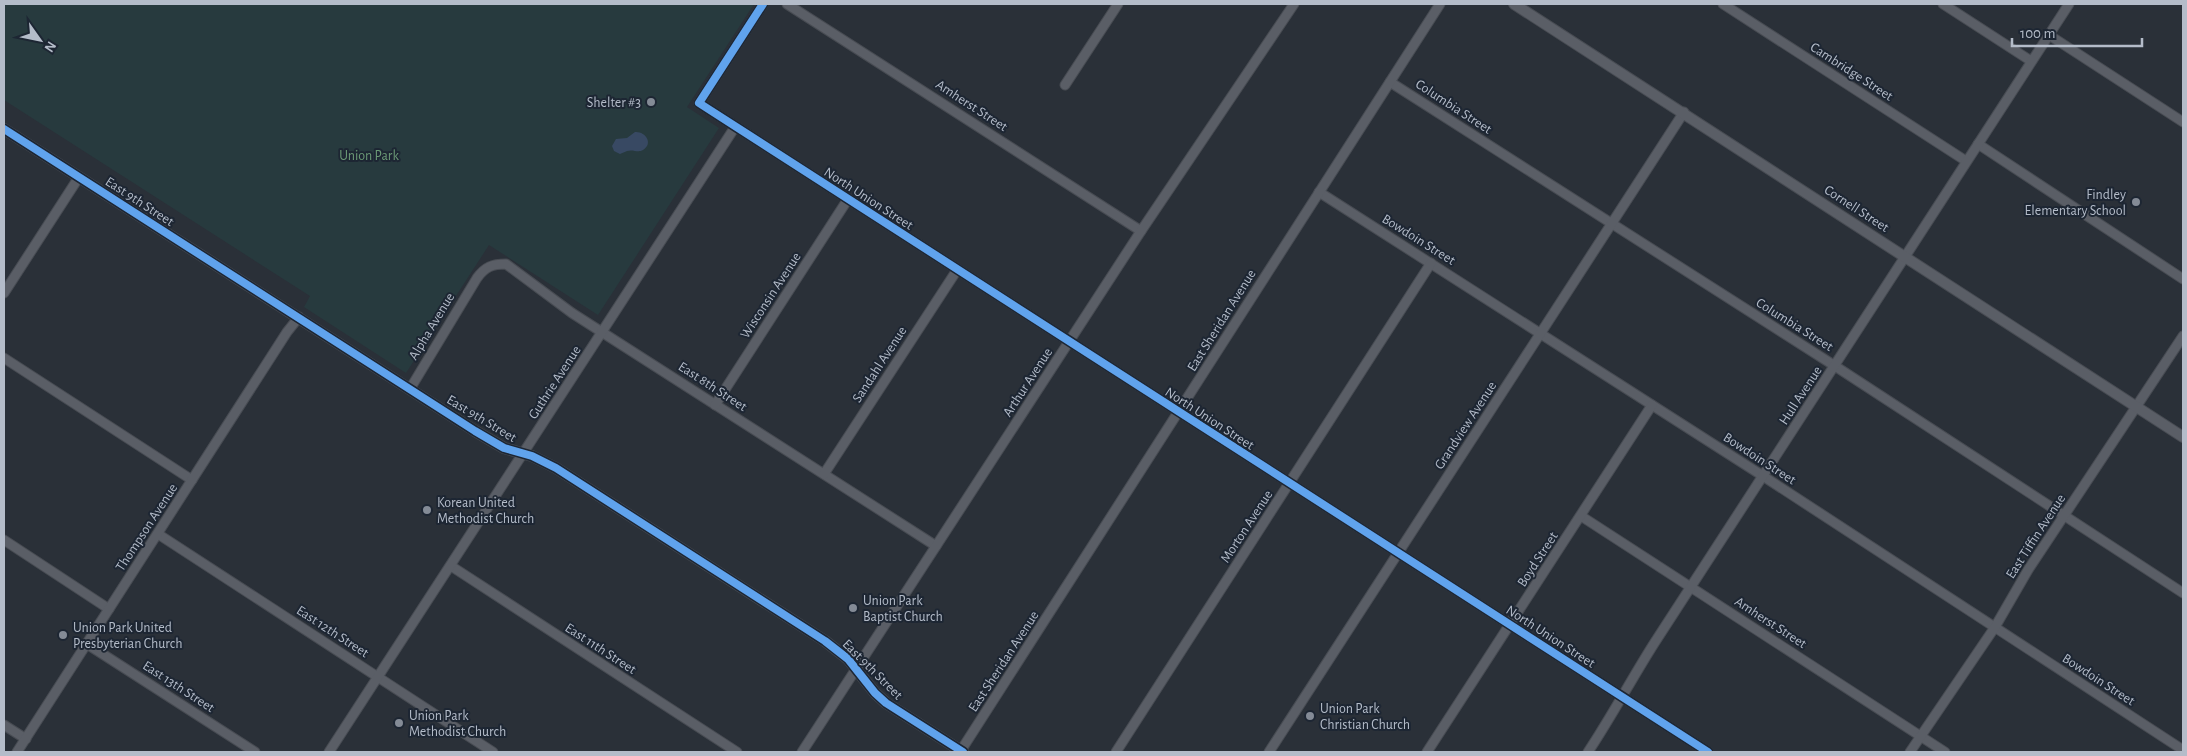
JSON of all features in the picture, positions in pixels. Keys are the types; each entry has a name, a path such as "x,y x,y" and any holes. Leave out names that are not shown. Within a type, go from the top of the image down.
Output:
{"street":[{"name":"North Union Street","path":"763,4 699,103 1178,413 1708,752"},
{"name":"Amherst Street","path":"787,4 1141,231"},
{"path":"1065,85 1118,4"},
{"name":"Arthur Avenue","path":"802,752 1141,231 1294,4"},
{"name":"East Sheridan Avenue","path":"961,752 1440,4"},
{"name":"Cornell Street","path":"1514,4 1684,112 2183,437"},
{"name":"Cambridge Street","path":"1722,4 1966,161"},
{"path":"1943,4 2031,61"},
{"name":"Hull Avenue","path":"1588,752 1617,708 1629,683 2068,4"},
{"path":"2048,35 2183,122"},
{"name":"Columbia Street","path":"1390,82 1835,366 2183,593"},
{"name":"Grandview Avenue","path":"1270,752 1684,112"},
{"name":"Guthrie Avenue","path":"330,752 735,127"},
{"name":"East 9th Street","path":"4,129 496,444 511,452 524,455 556,468 825,641 857,669 875,693 886,703 961,752"},
{"path":"1978,144 2183,279"},
{"path":"4,293 79,177"},
{"name":"Bowdoin Street","path":"1319,192 1764,476 2183,750"},
{"name":"Wisconsin Avenue","path":"715,405 848,199"},
{"name":"Morton Avenue","path":"1116,752 1431,263"},
{"name":"East 8th Street","path":"477,278 488,266 506,264 572,313 603,331 936,546"},
{"name":"Sandahl Avenue","path":"824,474 958,270"},
{"name":"Alpha Avenue","path":"410,389 477,278"},
{"name":"Thompson Avenue","path":"17,752 298,317"},
{"name":"East Tiffin Avenue","path":"1910,752 1995,627 2064,515 2183,336"},
{"path":"4,358 192,480"},
{"name":"Boyd Street","path":"1427,752 1652,405"},
{"name":"Amherst Street","path":"1581,516 1945,752"},
{"name":"East 12th Street","path":"158,534 493,752"},
{"path":"4,540 110,608"},
{"name":"East 11th Street","path":"451,566 737,752"},
{"name":"East 13th Street","path":"87,644 255,752"},
{"path":"4,725 26,739"}],"green space":[{"name":"Union Park","path":"4,4 754,4 687,107 719,128 598,315 489,245 406,373 304,307 310,296 4,100"}],"water":[{"path":"635,132 642,133 647,138 648,144 643,150 620,154 614,151 612,146 616,139 627,138"}],"cycle path":[{"path":"763,4 699,103 1708,752"},
{"path":"4,129 475,431 504,448 532,456 556,468 825,641 848,659 875,693 886,703 963,752"}],"place":[{"name":"Shelter #3","path":"651,102"},
{"name":"Findley Elementary School","path":"2136,202"},
{"name":"Korean United Methodist Church","path":"427,510"},
{"name":"Union Park Baptist Church","path":"853,608"},
{"name":"Union Park United Presbyterian Church","path":"63,635"},
{"name":"Union Park Christian Church","path":"1310,716"},
{"name":"Union Park Methodist Church","path":"399,723"}]}
